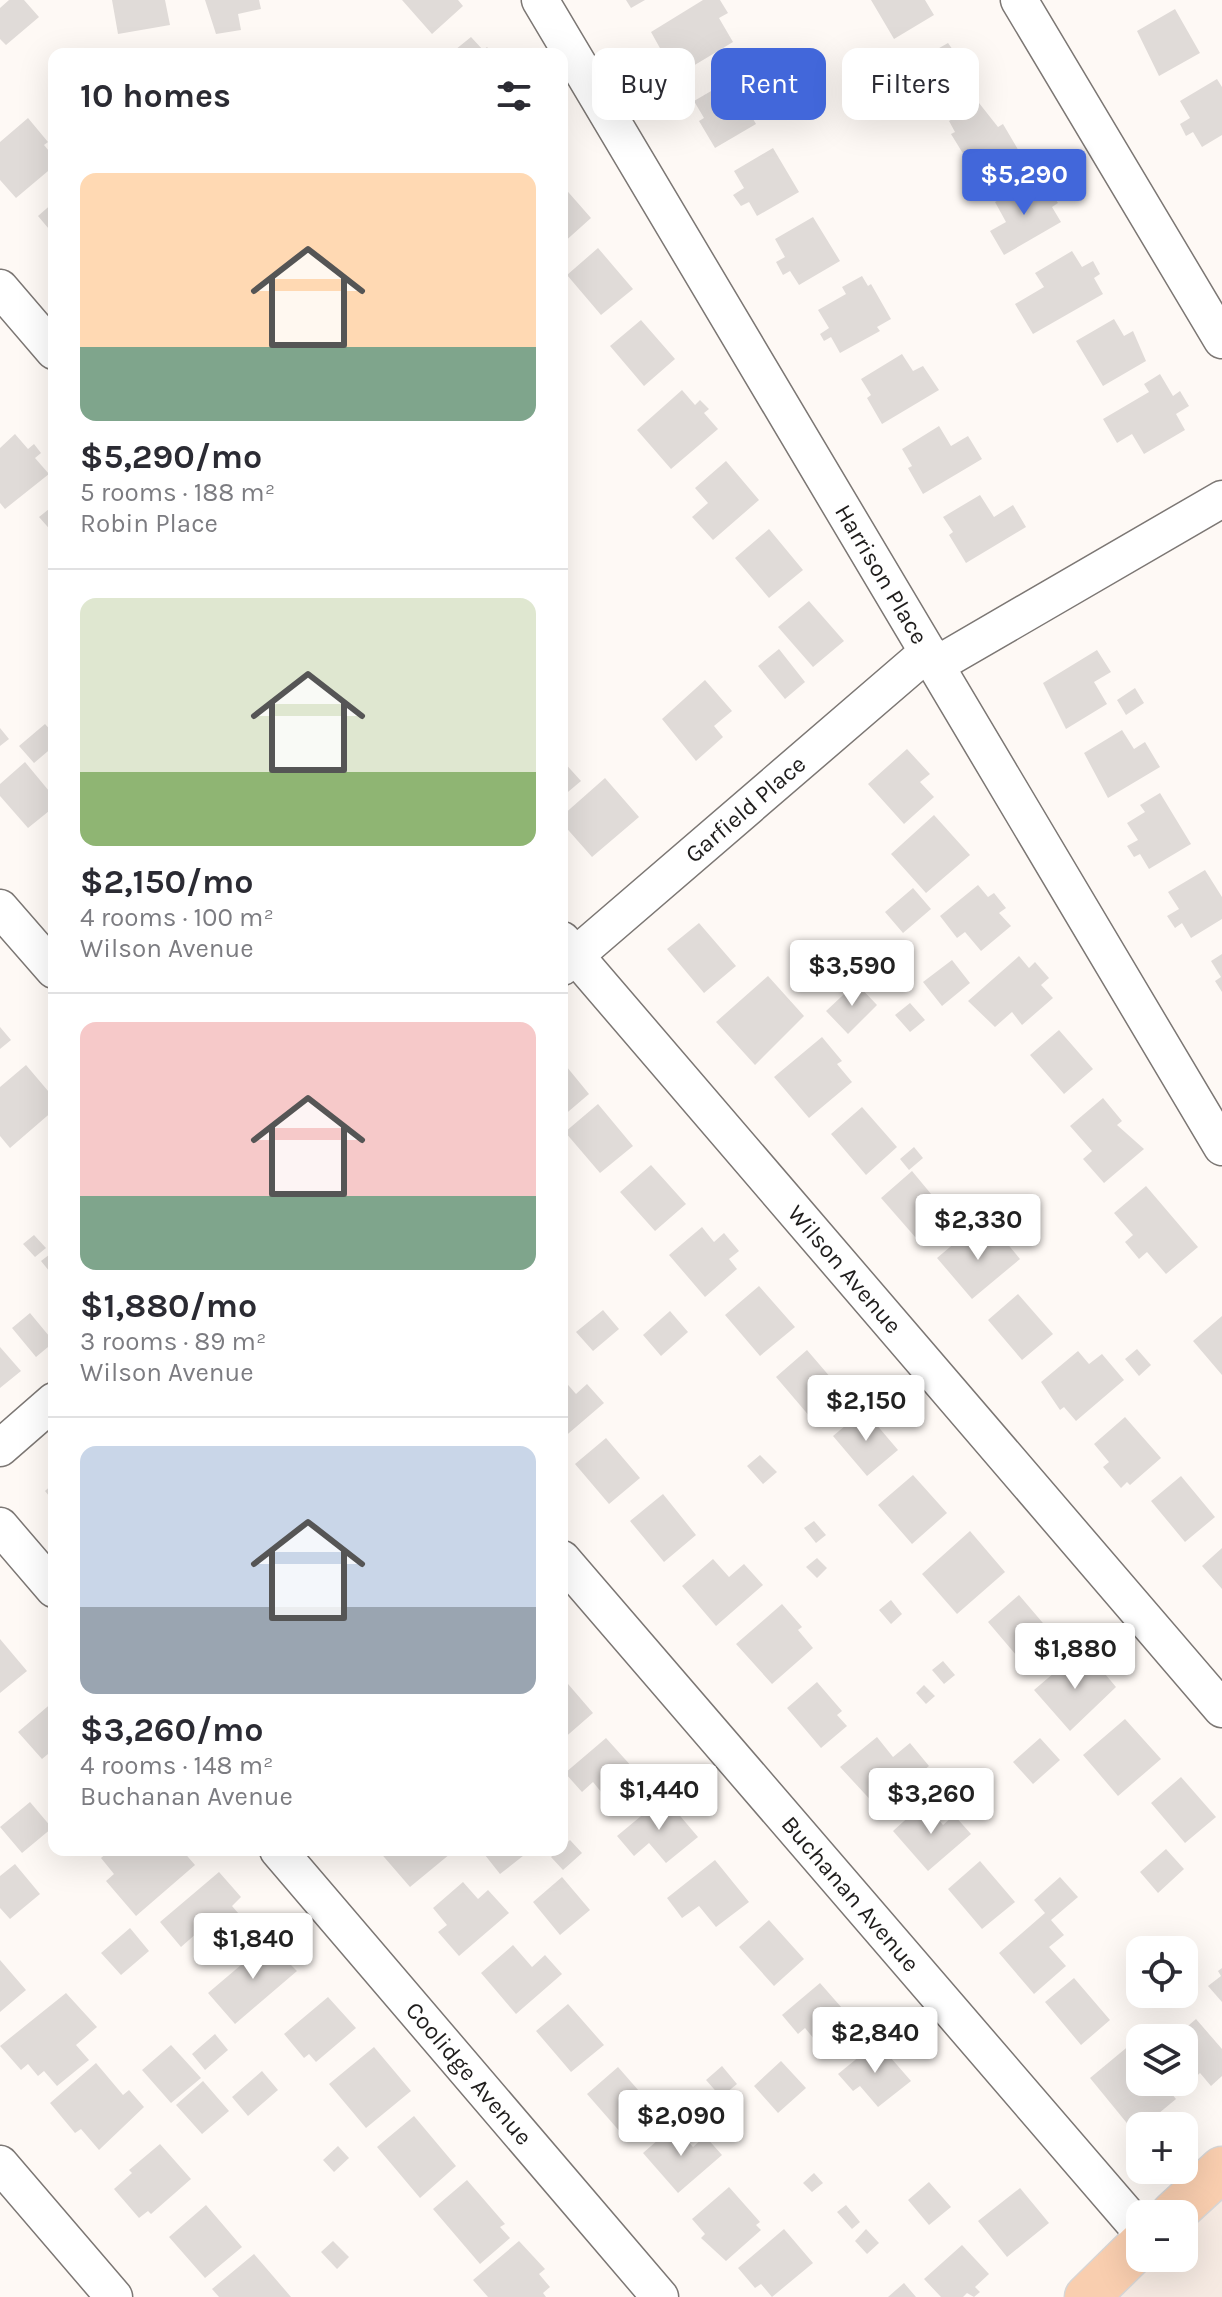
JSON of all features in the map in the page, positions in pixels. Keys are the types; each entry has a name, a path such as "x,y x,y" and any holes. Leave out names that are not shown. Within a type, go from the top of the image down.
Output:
{"main road":[{"path":"1188,2200 1222,2169"},
{"path":"1087,2297 1126,2259"}],"street":[{"name":"Harrison Place","path":"540,0 1222,1147"},
{"path":"1019,0 1222,340"},
{"path":"0,288 48,344"},
{"name":"Garfield Place","path":"568,953 932,658 1222,499"},
{"path":"0,908 48,963"},
{"name":"Wilson Avenue","path":"568,955 1222,1709"},
{"path":"0,1448 48,1406"},
{"path":"0,1526 48,1582"},
{"name":"Buchanan Avenue","path":"568,1566 1126,2214"},
{"name":"Coolidge Avenue","path":"283,1856 660,2297"},
{"path":"0,2164 114,2297"}],"shaded area":[{"path":"1222,2172 1222,2297 1090,2297 1126,2269 1126,2272 1198,2272 1197,2200"}],"building":[{"path":"9,0 24,0 39,17 6,45 0,39 0,8"},
{"path":"112,0 165,0 170,25 118,34"},
{"path":"205,0 259,0 261,9 238,14 241,30 216,34"},
{"path":"402,0 458,0 463,6 432,34"},
{"path":"626,0 645,0 631,8"},
{"path":"703,0 720,0 728,13 719,18 733,42 723,48 711,48 711,55 695,65 695,48 660,48 651,32"},
{"path":"871,0 925,0 934,15 894,39"},
{"path":"1175,9 1200,53 1159,76 1137,31"},
{"path":"471,37 481,48 457,48"},
{"path":"1217,79 1222,87 1222,135 1202,147 1193,132 1186,136 1180,124 1190,118 1180,101"},
{"path":"711,91 711,120 754,120 756,124 715,148 699,121 704,118 695,100"},
{"path":"979,103 998,127 1003,124 1020,153 978,178 951,134 955,132 949,121 979,120"},
{"path":"28,118 48,142 44,145 48,150 48,171 16,198 0,180 0,142"},
{"path":"773,148 799,192 757,216 749,202 741,206 733,195 744,188 734,171"},
{"path":"1031,181 1040,197 1050,191 1058,203 1052,207 1061,222 1004,255 990,231 1006,222 995,202"},
{"path":"568,192 591,218 568,239"},
{"path":"48,207 48,228 38,216"},
{"path":"813,217 840,261 799,285 790,271 783,275 776,262 785,257 775,239"},
{"path":"598,248 633,289 601,315 568,274"},
{"path":"1072,251 1082,267 1093,261 1100,274 1094,278 1103,294 1033,334 1015,304 1044,287 1035,273"},
{"path":"862,276 868,286 871,284 891,319 877,327 880,331 840,353 831,337 824,341 820,334 829,328 818,310 846,294 842,287"},
{"path":"1114,319 1124,336 1133,331 1146,361 1103,386 1076,341"},
{"path":"641,320 675,359 644,386 610,346"},
{"path":"902,354 913,371 923,366 939,390 882,424 867,398 871,395 861,379"},
{"path":"1160,374 1173,396 1180,391 1189,406 1176,414 1185,430 1144,454 1132,434 1117,443 1103,419 1149,392 1144,384"},
{"path":"682,390 695,405 700,400 709,409 704,413 718,429 671,469 637,430"},
{"path":"939,426 951,446 968,436 982,459 923,494 908,468 912,466 902,449"},
{"path":"15,434 28,449 34,444 41,453 35,458 48,473 5,509 0,503 0,448"},
{"path":"726,461 759,500 713,540 692,517 708,503 695,488"},
{"path":"980,495 994,517 1013,505 1026,527 966,563 949,535 953,532 943,517"},
{"path":"48,510 48,527 39,517"},
{"path":"769,529 803,570 769,598 735,558"},
{"path":"809,601 844,641 813,667 778,627"},
{"path":"779,649 805,682 785,699 758,666"},
{"path":"1097,650 1111,672 1094,682 1107,704 1066,729 1043,683"},
{"path":"705,680 732,711 714,726 723,737 696,761 662,719"},
{"path":"1135,688 1144,703 1126,715 1117,700"},
{"path":"45,724 48,727 48,751 34,763 19,746"},
{"path":"0,728 9,739 0,746"},
{"path":"1122,730 1134,749 1145,742 1160,767 1108,798 1084,753"},
{"path":"907,749 930,774 920,782 934,797 904,824 868,784"},
{"path":"25,762 48,790 48,812 28,828 0,796 0,784"},
{"path":"568,767 581,781 568,792"},
{"path":"605,778 639,817 592,857 568,830 568,811"},
{"path":"1160,793 1191,844 1149,869 1140,854 1134,857 1127,846 1138,840 1127,823 1145,812 1140,805"},
{"path":"934,815 970,855 926,893 891,854"},
{"path":"1205,870 1222,897 1222,919 1191,938 1182,923 1175,928 1167,916 1179,909 1168,892"},
{"path":"978,885 988,897 994,893 1006,908 999,913 1011,926 981,951 965,932 957,938 940,916"},
{"path":"913,888 931,909 903,933 885,912"},
{"path":"699,923 736,966 704,993 667,949"},
{"path":"1222,954 1222,992 1215,981 1221,977 1211,961"},
{"path":"1019,956 1029,968 1035,962 1049,978 1041,985 1053,998 1022,1025 1012,1012 995,1027 968,1001"},
{"path":"952,960 970,983 942,1006 923,982"},
{"path":"768,976 804,1016 755,1065 716,1022"},
{"path":"856,983 877,1005 848,1034 826,1011"},
{"path":"910,1003 925,1020 910,1032 895,1015"},
{"path":"0,1027 11,1040 0,1049"},
{"path":"1059,1030 1093,1069 1064,1094 1030,1055"},
{"path":"822,1037 842,1061 837,1064 852,1082 809,1118 774,1077"},
{"path":"26,1065 48,1091 48,1115 10,1148 0,1136 0,1087"},
{"path":"568,1068 589,1094 568,1112"},
{"path":"1103,1098 1122,1121 1117,1125 1144,1149 1104,1183 1083,1159 1092,1151 1070,1126"},
{"path":"598,1104 633,1146 600,1173 568,1136 568,1129"},
{"path":"862,1107 897,1147 866,1175 831,1134"},
{"path":"914,1147 923,1158 909,1170 900,1159"},
{"path":"651,1165 686,1204 655,1231 620,1192"},
{"path":"912,1171 946,1212 916,1238 881,1198"},
{"path":"1146,1186 1198,1247 1166,1274 1147,1252 1139,1259 1125,1242 1133,1235 1114,1213"},
{"path":"702,1227 714,1242 724,1233 739,1251 729,1259 737,1269 705,1297 669,1255"},
{"path":"969,1231 984,1248 1000,1235 1020,1259 972,1299 937,1258"},
{"path":"34,1235 46,1248 35,1257 23,1244"},
{"path":"48,1256 48,1270 41,1261"},
{"path":"759,1286 795,1327 760,1356 725,1315"},
{"path":"1018,1294 1053,1334 1022,1360 988,1320"},
{"path":"603,1310 619,1329 593,1351 576,1332"},
{"path":"670,1311 688,1332 661,1356 643,1335"},
{"path":"30,1313 48,1335 48,1347 36,1357 12,1328"},
{"path":"1222,1316 1222,1375 1193,1341"},
{"path":"0,1347 21,1371 0,1388"},
{"path":"1137,1349 1151,1365 1139,1376 1125,1359"},
{"path":"807,1350 843,1392 811,1418 776,1377"},
{"path":"1078,1351 1089,1364 1102,1354 1124,1380 1076,1421 1064,1407 1060,1410 1041,1382"},
{"path":"587,1384 604,1403 568,1434 568,1385 576,1394"},
{"path":"864,1410 898,1450 867,1476 833,1436"},
{"path":"1125,1417 1161,1458 1130,1485 1127,1482 1121,1488 1103,1467 1109,1462 1094,1444"},
{"path":"606,1438 640,1478 609,1504 575,1464"},
{"path":"760,1455 777,1472 763,1484 747,1466"},
{"path":"913,1475 947,1513 912,1544 878,1505"},
{"path":"1181,1476 1215,1517 1185,1542 1151,1501"},
{"path":"663,1494 696,1535 664,1562 630,1521"},
{"path":"814,1521 826,1535 816,1543 804,1528"},
{"path":"970,1531 1005,1572 957,1614 922,1574"},
{"path":"1222,1548 1222,1589 1202,1566"},
{"path":"817,1558 827,1568 817,1578 806,1567"},
{"path":"713,1559 729,1577 744,1564 763,1585 716,1626 682,1586"},
{"path":"1019,1595 1054,1636 1023,1663 988,1622"},
{"path":"891,1600 902,1614 891,1624 879,1610"},
{"path":"782,1604 802,1627 798,1630 813,1648 772,1684 736,1644"},
{"path":"0,1639 27,1671 0,1693"},
{"path":"1075,1655 1087,1669 1095,1662 1116,1687 1070,1731 1034,1690"},
{"path":"943,1661 955,1675 944,1684 932,1670"},
{"path":"817,1682 842,1711 837,1715 847,1726 821,1748 787,1708"},
{"path":"568,1684 593,1713 568,1735"},
{"path":"924,1685 935,1696 926,1704 916,1693"},
{"path":"48,1706 48,1754 42,1759 18,1732"},
{"path":"1125,1719 1161,1759 1118,1796 1083,1755"},
{"path":"877,1737 893,1757 910,1743 929,1766 877,1807 840,1767"},
{"path":"606,1738 642,1778 611,1804 593,1782 582,1792 568,1776 568,1770"},
{"path":"1040,1738 1060,1760 1033,1784 1013,1762"},
{"path":"1181,1777 1216,1817 1185,1843 1151,1803"},
{"path":"664,1797 698,1837 666,1863 649,1843 634,1856 617,1836"},
{"path":"30,1802 48,1823 48,1831 22,1853 0,1827"},
{"path":"924,1803 943,1825 954,1815 971,1834 928,1871 893,1831"},
{"path":"570,1840 582,1853 563,1870 551,1857 568,1856"},
{"path":"1166,1849 1184,1869 1158,1893 1140,1872"},
{"path":"187,1856 195,1865 136,1916 106,1881 114,1874 101,1858"},
{"path":"383,1856 448,1856 410,1887"},
{"path":"486,1856 523,1856 500,1874"},
{"path":"715,1860 749,1902 716,1927 699,1906 682,1918 667,1898"},
{"path":"980,1861 1015,1902 982,1929 948,1889"},
{"path":"15,1864 40,1894 10,1919 0,1908 0,1876"},
{"path":"219,1872 241,1897 232,1906 245,1921 212,1949 198,1932 181,1947 160,1922"},
{"path":"562,1877 590,1910 560,1935 533,1902"},
{"path":"1060,1877 1078,1897 1051,1920 1064,1935 1049,1947 1066,1966 1034,1994 999,1953 1045,1913 1034,1900"},
{"path":"463,1882 478,1899 488,1890 509,1913 459,1956 438,1932 447,1925 433,1908"},
{"path":"769,1920 804,1959 774,1986 739,1947"},
{"path":"130,1928 149,1951 121,1975 101,1953"},
{"path":"275,1936 289,1953 284,1958 297,1971 235,2024 208,1993"},
{"path":"513,1945 532,1967 545,1955 562,1974 516,2014 481,1973"},
{"path":"0,1960 26,1990 0,2012"},
{"path":"1222,1968 1222,2002 1208,1986 1221,1976 1218,1971"},
{"path":"1074,1978 1110,2020 1081,2045 1045,2002"},
{"path":"820,1983 856,2024 824,2051 805,2028 798,2034 782,2015"},
{"path":"66,1993 97,2027 76,2045 89,2060 57,2086 44,2071 38,2076 28,2064 21,2070 0,2046"},
{"path":"328,1997 356,2028 316,2062 309,2054 304,2058 284,2034"},
{"path":"568,2004 604,2045 571,2072 536,2031"},
{"path":"1196,2019 1222,2049 1222,2076 1211,2086 1200,2073 1198,2075 1198,2024 1190,2024"},
{"path":"215,2034 228,2050 205,2070 192,2054"},
{"path":"877,2042 911,2081 878,2107 860,2086 853,2091 838,2074"},
{"path":"171,2045 201,2078 171,2103 142,2070"},
{"path":"374,2047 411,2091 366,2128 329,2084"},
{"path":"1126,2048 1126,2096 1174,2096 1176,2099 1160,2112 1126,2112 1126,2122 1090,2078"},
{"path":"781,2061 806,2088 778,2113 754,2086"},
{"path":"96,2063 123,2095 129,2090 144,2107 99,2150 81,2129 75,2133 50,2103"},
{"path":"722,2066 737,2084 721,2097 706,2080"},
{"path":"618,2067 653,2107 622,2134 587,2094"},
{"path":"262,2071 278,2090 248,2116 232,2097"},
{"path":"203,2081 229,2111 202,2134 176,2105"},
{"path":"414,2116 456,2166 420,2198 377,2147"},
{"path":"674,2126 693,2147 705,2136 722,2155 678,2193 643,2153"},
{"path":"160,2144 191,2179 151,2214 148,2211 139,2218 114,2189 132,2173 129,2170"},
{"path":"338,2146 349,2158 334,2172 323,2160"},
{"path":"814,2173 823,2183 812,2192 803,2183"},
{"path":"467,2180 505,2224 500,2227 510,2238 480,2264 433,2209"},
{"path":"929,2182 951,2207 929,2225 908,2200"},
{"path":"729,2187 760,2222 756,2225 761,2230 726,2261 701,2238 705,2234 692,2219"},
{"path":"1020,2188 1049,2223 1007,2257 978,2221"},
{"path":"206,2205 242,2247 205,2278 169,2237"},
{"path":"846,2205 860,2222 852,2229 837,2212"},
{"path":"784,2229 813,2263 772,2297 761,2284 755,2288 738,2268"},
{"path":"866,2229 879,2243 867,2254 855,2241"},
{"path":"333,2241 349,2257 337,2269 321,2252"},
{"path":"519,2241 545,2269 539,2274 550,2287 543,2293 546,2297 488,2297 473,2280"},
{"path":"962,2245 989,2274 975,2287 980,2292 974,2297 967,2293 963,2297 941,2297 924,2279"},
{"path":"254,2254 291,2297 219,2297 212,2289"},
{"path":"904,2283 916,2297 888,2297"}]}
